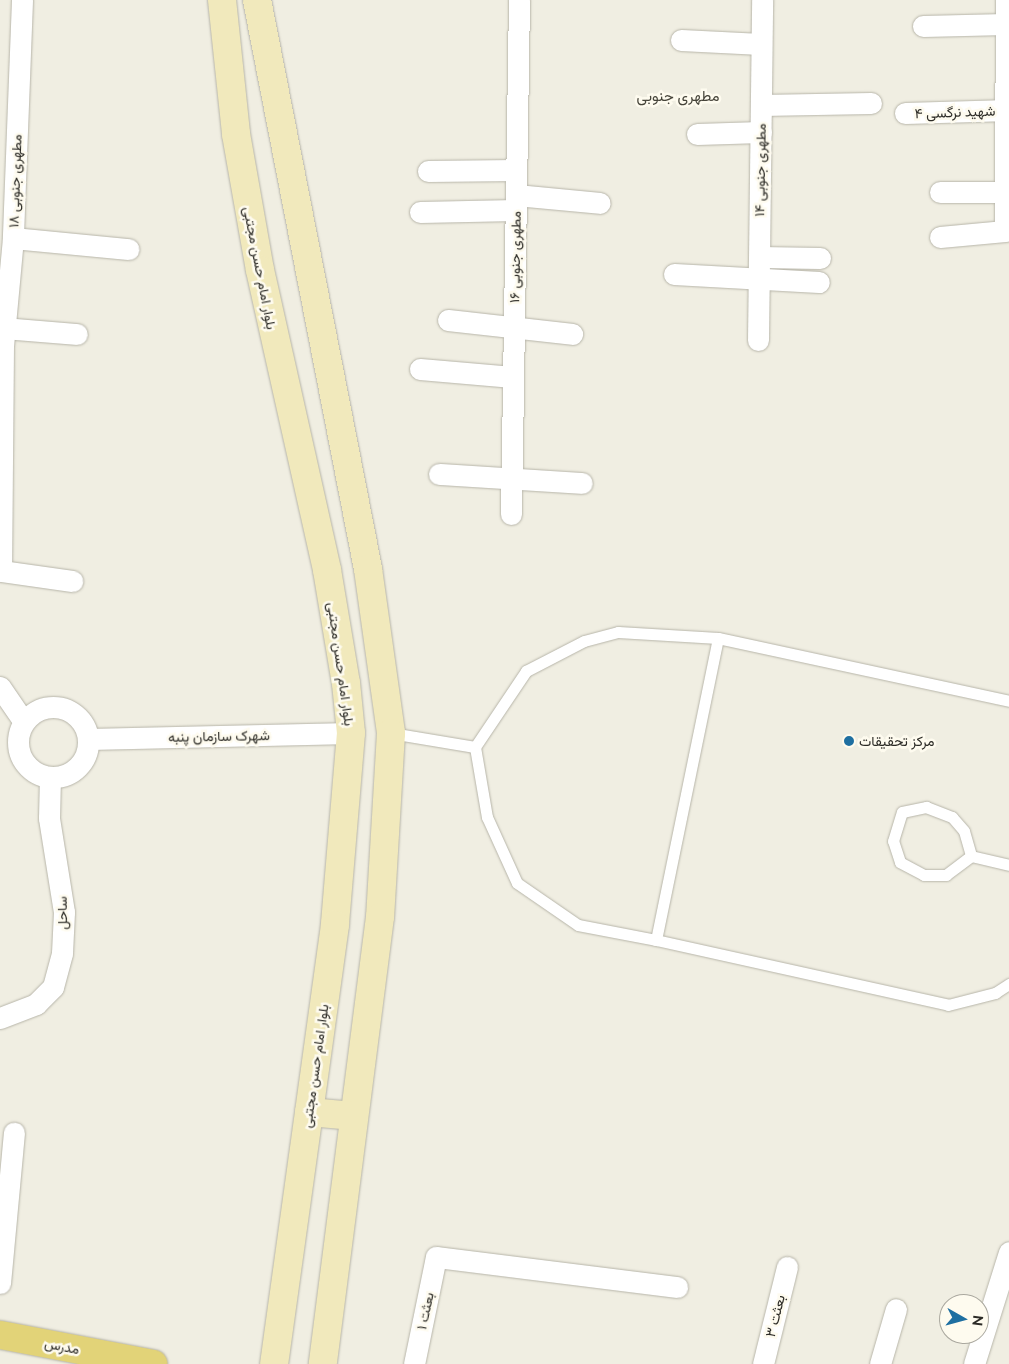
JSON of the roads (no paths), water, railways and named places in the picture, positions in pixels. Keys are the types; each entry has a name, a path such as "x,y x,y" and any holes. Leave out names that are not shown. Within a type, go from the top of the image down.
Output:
{"main road":[{"path":"223,5 257,3 368,569 391,733 380,917 323,1364"},
{"name":"بلوار امام حسن مجتبی","path":"223,5 236,134 260,270 327,570 346,683 351,733 335,925 274,1364"},
{"path":"309,1112 354,1116"},
{"name":"مدرس","path":"0,1335 153,1364"}],"street":[{"name":"۱۸ مطهری جنوبی","path":"0,571 2,339 13,238 22,0"},
{"name":"۱۶ مطهری جنوبی","path":"511,514 519,0"},
{"name":"۱۴ مطهری جنوبی","path":"758,340 762,0"},
{"path":"940,237 1005,231 1006,0"},
{"path":"923,26 1006,24"},
{"path":"681,40 761,44"},
{"path":"761,105 871,103"},
{"name":"۴ شهید نرگسی","path":"905,113 1007,110"},
{"path":"697,134 760,132"},
{"path":"428,170 516,170"},
{"path":"940,192 1004,192"},
{"path":"420,212 516,202 600,203"},
{"path":"13,238 128,249"},
{"path":"759,258 820,258"},
{"path":"674,274 759,281 819,282"},
{"path":"448,320 572,334"},
{"path":"2,339 77,334"},
{"path":"420,369 513,377"},
{"path":"439,474 512,477 582,483"},
{"path":"0,571 72,581"},
{"path":"0,687 24,722"},
{"path":"41,709 65,709 83,724 88,739 84,758 76,768 62,776 50,777 31,770 23,761 18,746 24,722 41,709"},
{"name":"شهرک سازمان پنبه","path":"88,739 351,733"},
{"name":"ساحل","path":"0,1018 36,1004 54,987 62,954 64,912 49,818 50,777"},
{"path":"0,1283 14,1133"},
{"path":"974,1364 1009,1252"},
{"name":"۱ بعثت","path":"414,1364 436,1257 677,1287"},
{"name":"۳ بعثت","path":"763,1364 787,1267"},
{"path":"880,1364 896,1309"}],"lane":[{"path":"1009,701 718,638 618,632 584,641 526,671 475,747 487,817 518,883 578,926 656,940 948,1005 995,993 1009,984"},
{"path":"656,940 718,638"},
{"path":"391,733 475,747"},
{"path":"926,807 952,817 964,831 971,856 946,875 924,875 900,862 893,842 902,812 926,807"},
{"path":"971,856 1009,865"}],"place":[{"name":"مرکز تحقیقات","path":"849,741"}],"district":[{"name":"مطهری جنوبی","path":"678,97"}]}
